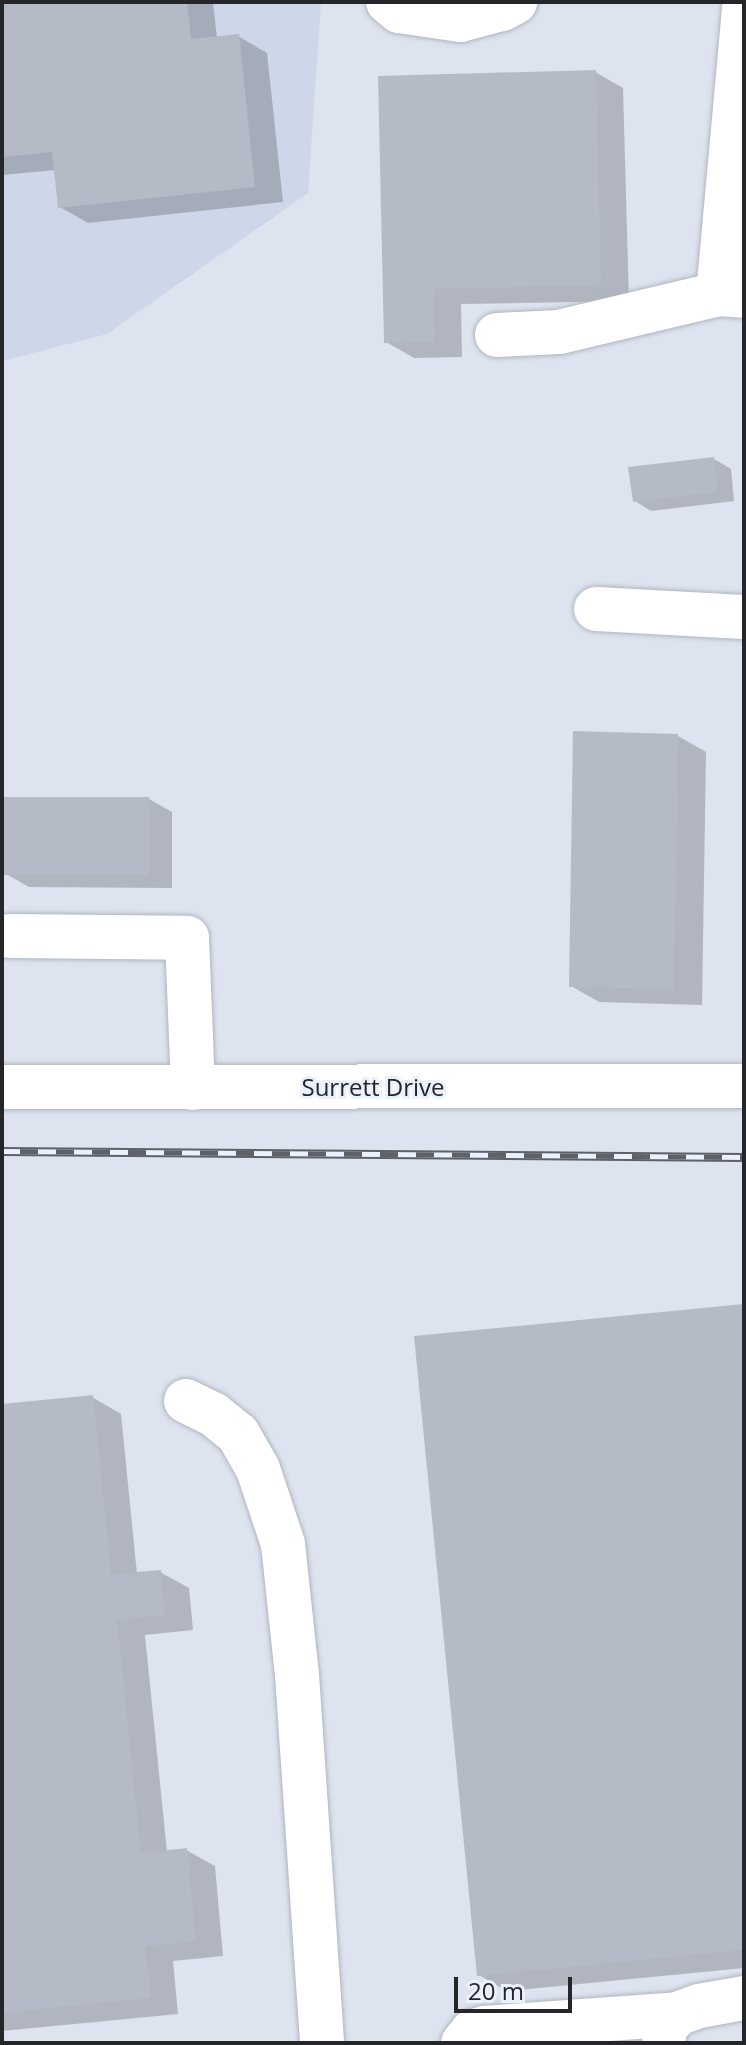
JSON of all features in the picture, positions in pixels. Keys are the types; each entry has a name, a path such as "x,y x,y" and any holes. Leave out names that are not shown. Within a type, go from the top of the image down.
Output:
{"street":[{"path":"388,2 399,11 460,20 502,9 515,2"},
{"path":"497,335 559,332 731,295 744,9"},
{"path":"596,609 744,617"},
{"path":"10,936 187,938 193,1088"},
{"name":"Surrett Drive","path":"2,1087 744,1086"},
{"path":"186,1401 213,1414 238,1434 258,1469 283,1544 297,1675 322,2043"},
{"path":"463,2043 472,2032 484,2028 670,2028 699,2006 744,1998"}],"shaded area":[{"path":"2,2 321,2 308,193 107,334 2,361"}],"building":[{"path":"2,2 187,2 191,39 239,34 255,187 58,208 52,152 2,157"},
{"path":"596,70 601,285 434,289 435,342 384,343 378,76"},
{"path":"714,457 718,492 633,502 628,467"},
{"path":"573,731 678,734 674,989 569,987"},
{"path":"3,797 149,797 149,875 4,875"},
{"path":"744,1304 744,1950 477,1976 414,1336"},
{"path":"93,1395 111,1574 161,1570 165,1615 117,1620 141,1853 187,1848 196,1941 145,1946 151,1998 2,2013 2,1404"}],"railway":[{"path":"2,1151 744,1157"}]}
